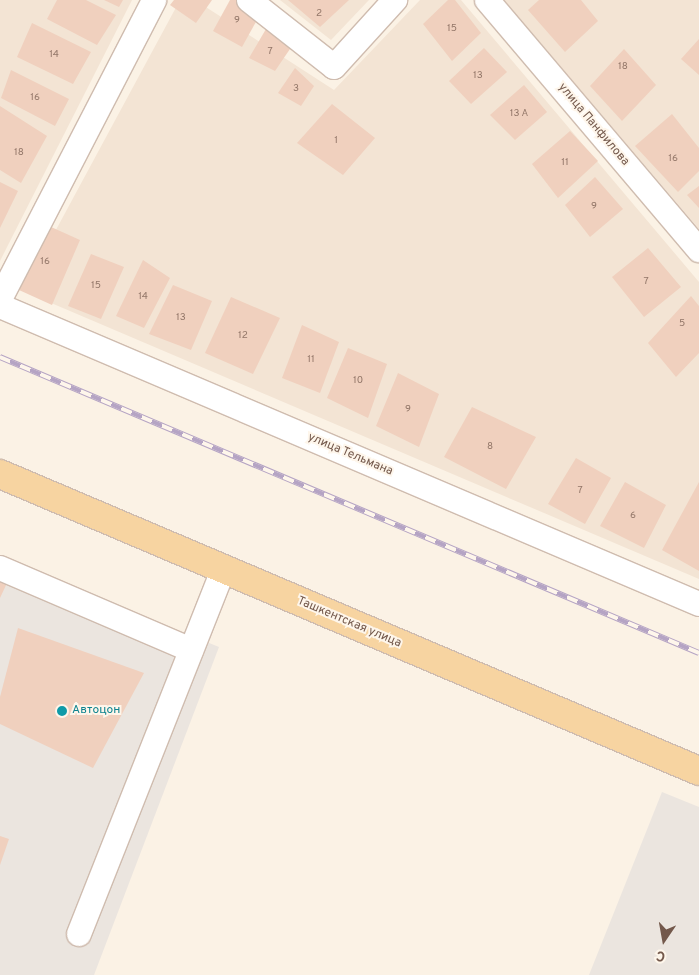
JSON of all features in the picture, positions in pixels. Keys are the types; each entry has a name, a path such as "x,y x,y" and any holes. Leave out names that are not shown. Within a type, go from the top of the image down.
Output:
{"main road":[{"name":"Ташкентская улица","path":"0,474 699,771"}],"street":[{"path":"0,299 154,0"},
{"path":"249,0 334,67 395,0"},
{"name":"улица Панфилова","path":"487,0 699,250"},
{"name":"улица Тельмана","path":"0,306 699,604"},
{"path":"0,568 191,650"},
{"path":"79,934 223,570"}],"shaded area":[{"path":"0,0 132,0 0,261"},
{"path":"180,0 195,0 334,90 420,0 461,0 699,282 699,579 23,291"},
{"path":"280,0 369,0 331,40"},
{"path":"504,0 699,0 699,229"},
{"path":"0,558 219,647 94,975 0,975"},
{"path":"662,792 699,807 699,975 589,975"}],"building":[{"path":"57,0 86,0 116,15 97,45 47,19"},
{"path":"104,0 123,0 119,7"},
{"path":"174,0 212,0 196,23 170,5"},
{"path":"230,0 242,0 262,11 242,47 213,31"},
{"path":"288,0 349,0 320,27"},
{"path":"448,0 455,0 481,33 452,61 423,24"},
{"path":"539,0 581,0 598,21 565,52 528,10"},
{"path":"32,23 91,52 73,84 17,57"},
{"path":"266,29 292,46 275,71 249,58"},
{"path":"699,39 699,75 681,59"},
{"path":"484,48 507,72 471,104 449,81"},
{"path":"624,49 656,85 622,121 590,86"},
{"path":"295,68 314,86 301,106 278,93"},
{"path":"11,70 69,99 55,126 1,98"},
{"path":"524,85 547,112 515,140 490,115"},
{"path":"332,104 375,138 343,175 297,143"},
{"path":"0,106 47,136 21,183 0,170"},
{"path":"672,114 699,148 699,171 678,192 635,146"},
{"path":"570,131 598,161 558,198 532,164"},
{"path":"595,177 623,209 590,237 565,205"},
{"path":"0,182 18,191 0,228"},
{"path":"699,186 699,208 687,195"},
{"path":"40,222 80,240 52,305 8,285"},
{"path":"648,248 681,287 644,317 612,277"},
{"path":"91,254 124,267 101,319 68,306"},
{"path":"143,260 170,278 144,328 116,316"},
{"path":"173,285 212,301 191,350 149,334"},
{"path":"691,296 699,306 699,353 676,377 648,343"},
{"path":"231,297 280,318 253,374 205,353"},
{"path":"302,325 339,342 320,393 282,378"},
{"path":"348,348 387,364 368,418 327,398"},
{"path":"398,373 439,394 419,447 376,426"},
{"path":"472,407 536,437 506,489 444,457"},
{"path":"576,458 611,478 585,524 548,504"},
{"path":"625,482 666,505 644,548 600,526"},
{"path":"699,482 699,571 662,550"},
{"path":"0,580 7,583 0,598"},
{"name":"Автоцон","path":"18,628 144,673 93,768 0,724 0,697"},
{"path":"0,836 9,839 0,865"}],"railway":[{"path":"0,357 699,653"}],"place":[{"name":"Автоцон","path":"62,711"}]}
